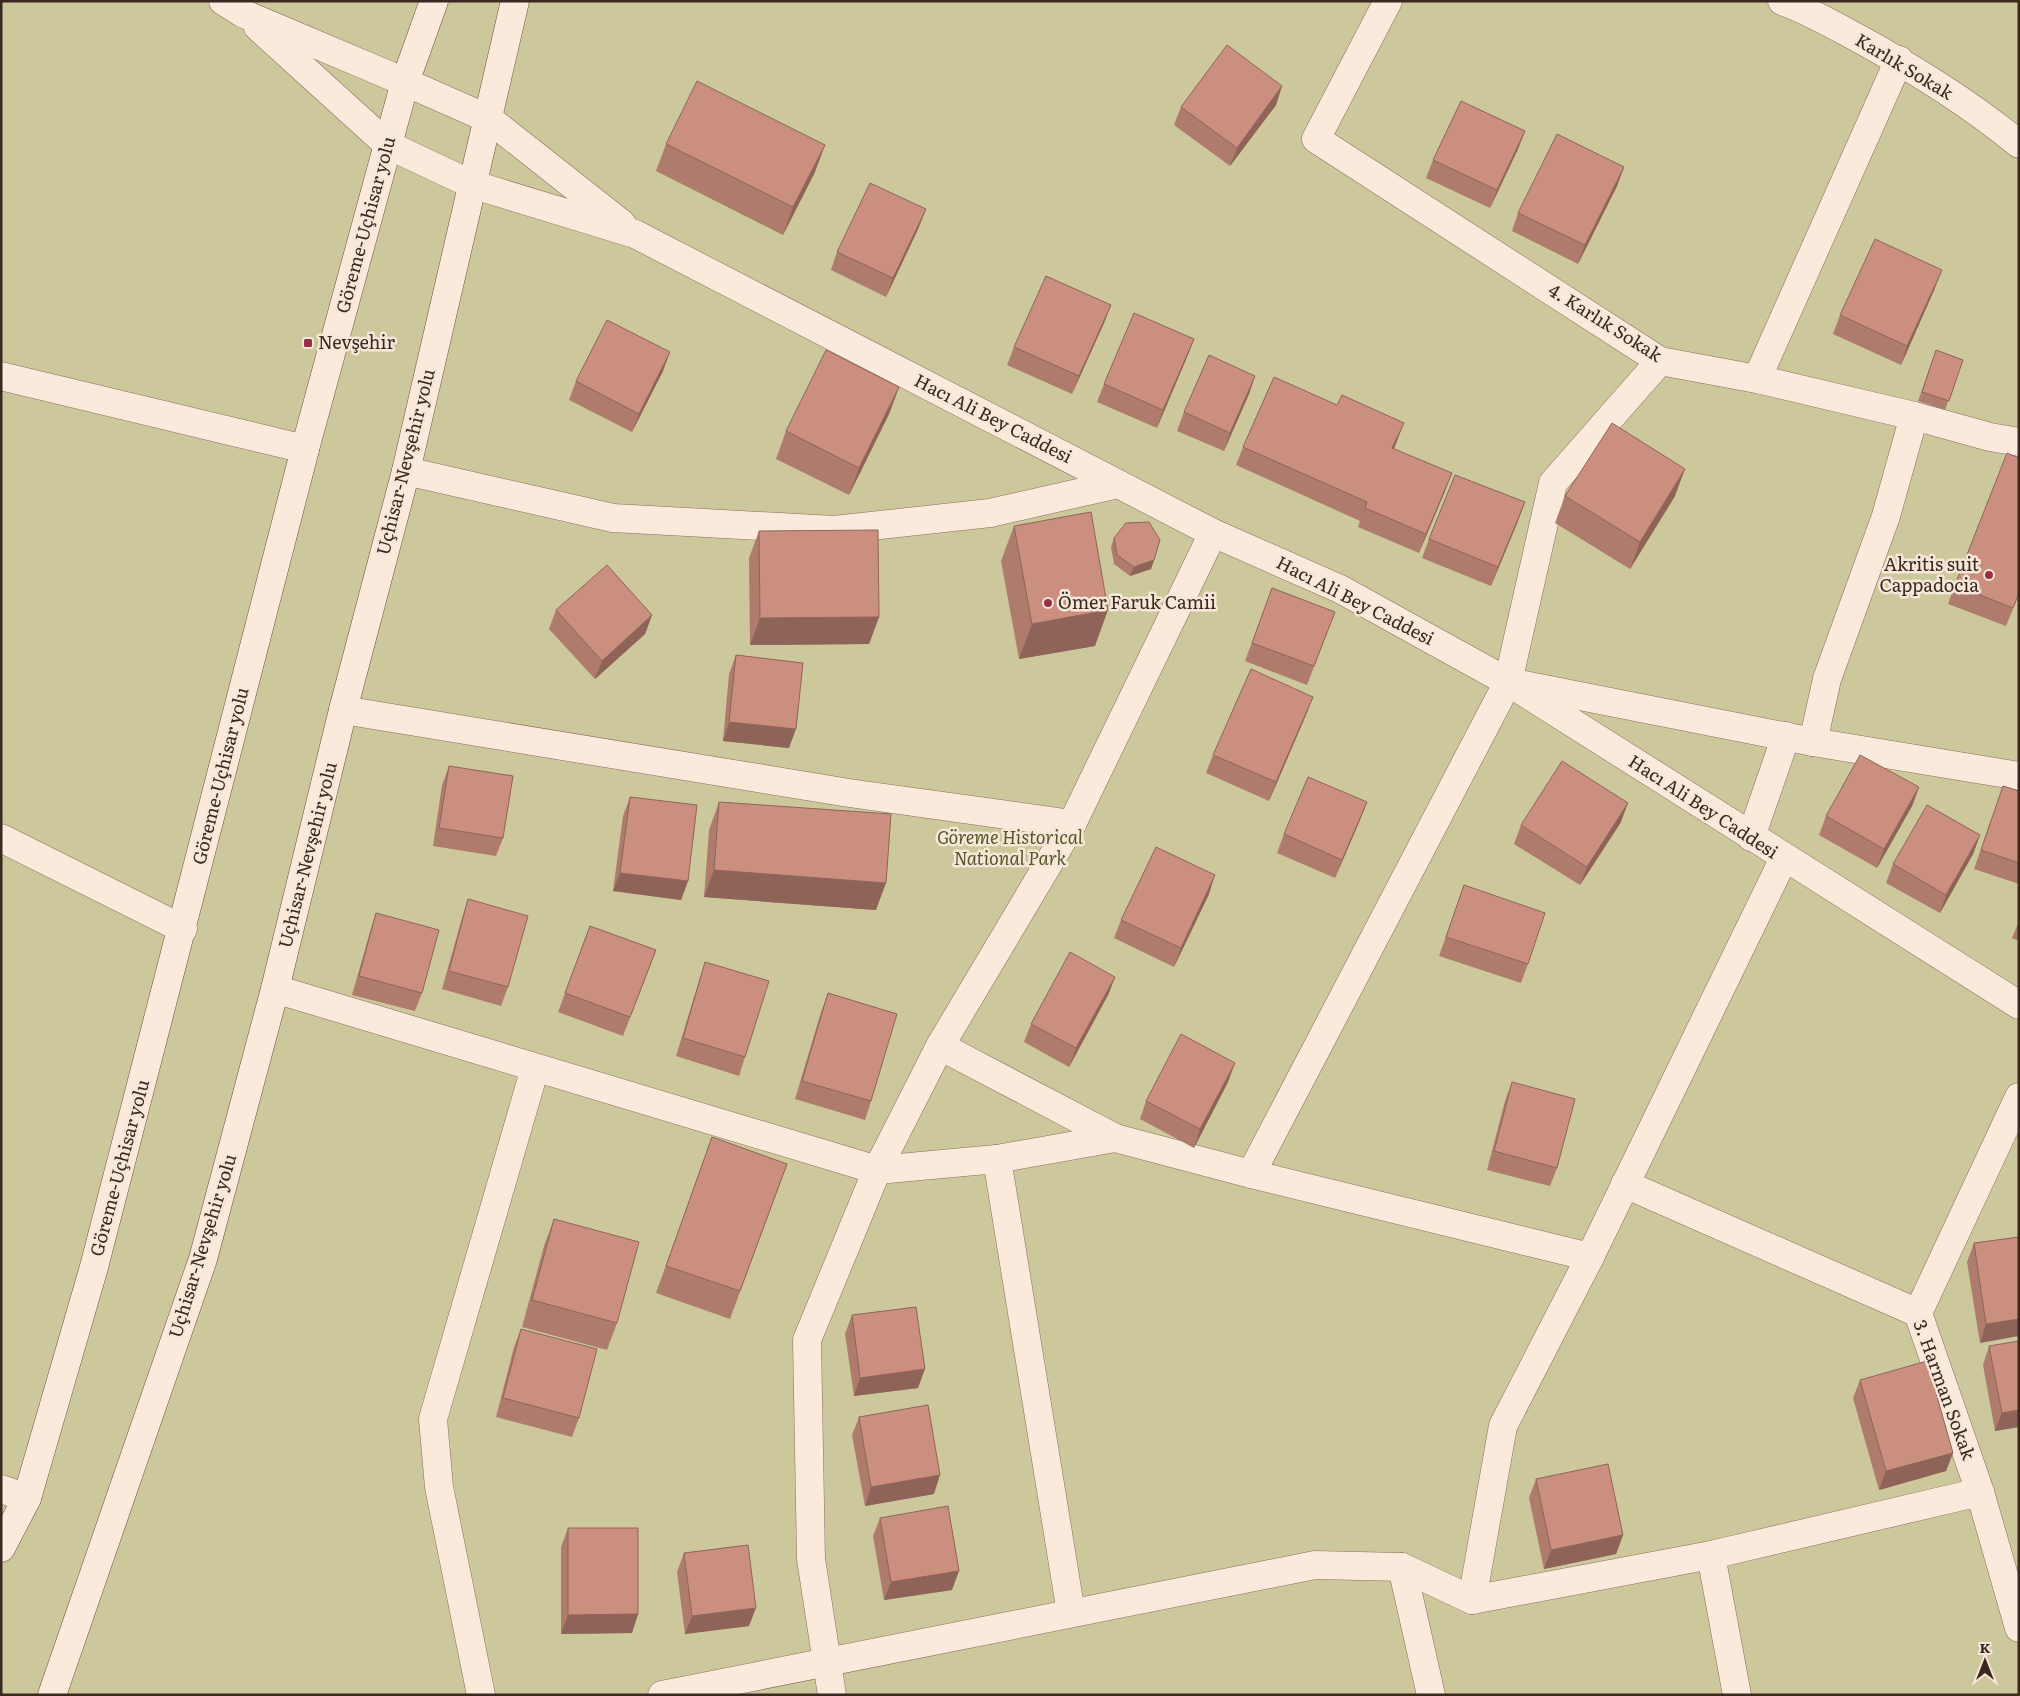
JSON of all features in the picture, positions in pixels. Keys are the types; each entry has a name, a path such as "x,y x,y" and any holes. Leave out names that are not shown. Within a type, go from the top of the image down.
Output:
{"street":[{"name":"Göreme-Uçhisar yolu","path":"1,1548 27,1498 94,1267 305,449 405,82 434,1"},
{"name":"Uçhisar-Nevşehir yolu","path":"52,1695 203,1258 274,990 343,710 406,471 471,184 489,119 515,1"},
{"name":"4. Karlık Sokak","path":"1388,1 1316,139 1660,361 1757,379 1914,416 1990,437 2019,442"},
{"name":"Karlık Sokak","path":"1782,1 1802,9 1900,60 1999,127 2019,144"},
{"path":"233,7 489,119 635,234"},
{"path":"233,7 388,144 471,184 635,234"},
{"path":"1757,379 1900,60"},
{"name":"Hacı Ali Bey Caddesi","path":"635,234 1213,533 1340,589 1508,682 2019,1005"},
{"path":"1251,1174 1508,682 1553,482 1660,361"},
{"path":"1,376 305,449"},
{"path":"1813,742 1827,679 1886,516 1914,416"},
{"path":"406,471 614,518 834,530 990,513 1118,484"},
{"path":"832,1695 812,1559 807,1340 877,1170 940,1046 1072,824 1213,533"},
{"path":"1508,682 1813,742 2019,776"},
{"path":"343,710 849,793 1072,824"},
{"path":"1751,837 1786,736"},
{"path":"1,838 182,928"},
{"path":"1472,1600 1503,1426 1590,1257 1784,858"},
{"path":"274,990 877,1170 997,1159 1115,1138"},
{"path":"940,1046 1115,1138 1251,1174 1590,1257"},
{"path":"481,1695 439,1487 433,1419 536,1068"},
{"path":"1918,1313 2019,1097"},
{"path":"997,1159 1071,1613"},
{"name":"3. Harman Sokak","path":"1625,1184 1918,1313 1980,1492 2019,1628"},
{"path":"1,1489 27,1498"},
{"path":"662,1695 1315,1565 1402,1567 1472,1600 1711,1555 1980,1492"},
{"path":"1711,1555 1737,1695"},
{"path":"1402,1567 1431,1695"}],"green space":[{"name":"Göreme Historical National Park","path":"1,1 2019,1 2019,1695 1,1695"}],"building":[{"path":"1227,45 1282,86 1237,148 1181,107"},
{"path":"697,81 825,145 793,207 666,144"},
{"path":"1461,101 1525,131 1497,190 1433,160"},
{"path":"1557,134 1624,167 1585,245 1518,213"},
{"path":"870,183 926,209 893,278 837,252"},
{"path":"1875,239 1942,270 1907,346 1840,315"},
{"path":"1046,276 1111,305 1079,376 1014,347"},
{"path":"1134,313 1194,339 1163,410 1104,384"},
{"path":"607,320 670,352 639,414 576,381"},
{"path":"826,350 899,387 859,468 786,431"},
{"path":"1936,350 1963,360 1949,401 1922,392"},
{"path":"1209,355 1255,376 1230,433 1184,412"},
{"path":"1274,377 1337,405 1342,395 1404,423 1392,448 1452,473 1426,534 1365,508 1367,502 1243,447"},
{"path":"1612,423 1685,469 1640,542 1565,496"},
{"path":"2007,453 2019,458 2019,593 2013,608 1955,585"},
{"path":"1455,475 1525,502 1498,567 1429,539"},
{"path":"1091,512 1108,610 1032,624 1014,526"},
{"path":"1149,522 1160,540 1154,560 1134,567 1117,555 1114,538 1126,523"},
{"path":"878,530 879,617 760,618 759,531"},
{"path":"607,565 652,615 602,661 556,610"},
{"path":"1272,588 1335,612 1314,666 1252,643"},
{"path":"736,655 803,663 796,729 729,722"},
{"path":"1251,669 1313,697 1276,782 1213,755"},
{"path":"1860,755 1919,787 1884,849 1826,816"},
{"path":"1562,761 1628,803 1587,867 1521,825"},
{"path":"449,766 513,776 503,838 439,828"},
{"path":"1308,777 1367,802 1342,860 1284,834"},
{"path":"2003,786 2019,791 2019,863 1981,850"},
{"path":"630,797 697,805 688,881 620,873"},
{"path":"719,802 891,814 886,883 714,870"},
{"path":"1927,805 1980,835 1946,895 1893,864"},
{"path":"1156,847 1215,875 1181,948 1121,920"},
{"path":"1464,885 1545,913 1528,964 1446,937"},
{"path":"468,899 528,916 508,987 449,971"},
{"path":"376,913 439,930 422,993 359,976"},
{"path":"590,926 656,950 630,1017 565,993"},
{"path":"1070,952 1115,977 1076,1048 1031,1024"},
{"path":"705,962 769,981 745,1057 683,1038"},
{"path":"828,993 897,1014 871,1101 802,1081"},
{"path":"1181,1034 1235,1063 1200,1129 1146,1101"},
{"path":"1512,1082 1575,1099 1557,1168 1494,1151"},
{"path":"712,1137 787,1164 740,1291 666,1266"},
{"path":"554,1219 639,1242 617,1323 532,1300"},
{"path":"2019,1237 2019,1319 1986,1324 1974,1243"},
{"path":"916,1307 925,1369 860,1378 852,1315"},
{"path":"521,1329 597,1349 579,1418 503,1398"},
{"path":"2019,1341 2019,1410 2002,1413 1989,1346"},
{"path":"1927,1361 1953,1453 1886,1471 1860,1380"},
{"path":"928,1405 940,1475 871,1487 859,1417"},
{"path":"1608,1464 1623,1535 1551,1550 1536,1479"},
{"path":"948,1506 959,1571 891,1582 880,1518"},
{"path":"568,1528 638,1528 638,1614 568,1615"},
{"path":"748,1545 756,1608 692,1616 684,1553"}],"place":[{"name":"Nevşehir","path":"308,343"},
{"name":"Akritis suit Cappadocia","path":"1989,575"},
{"name":"Ömer Faruk Camii","path":"1048,603"}]}
